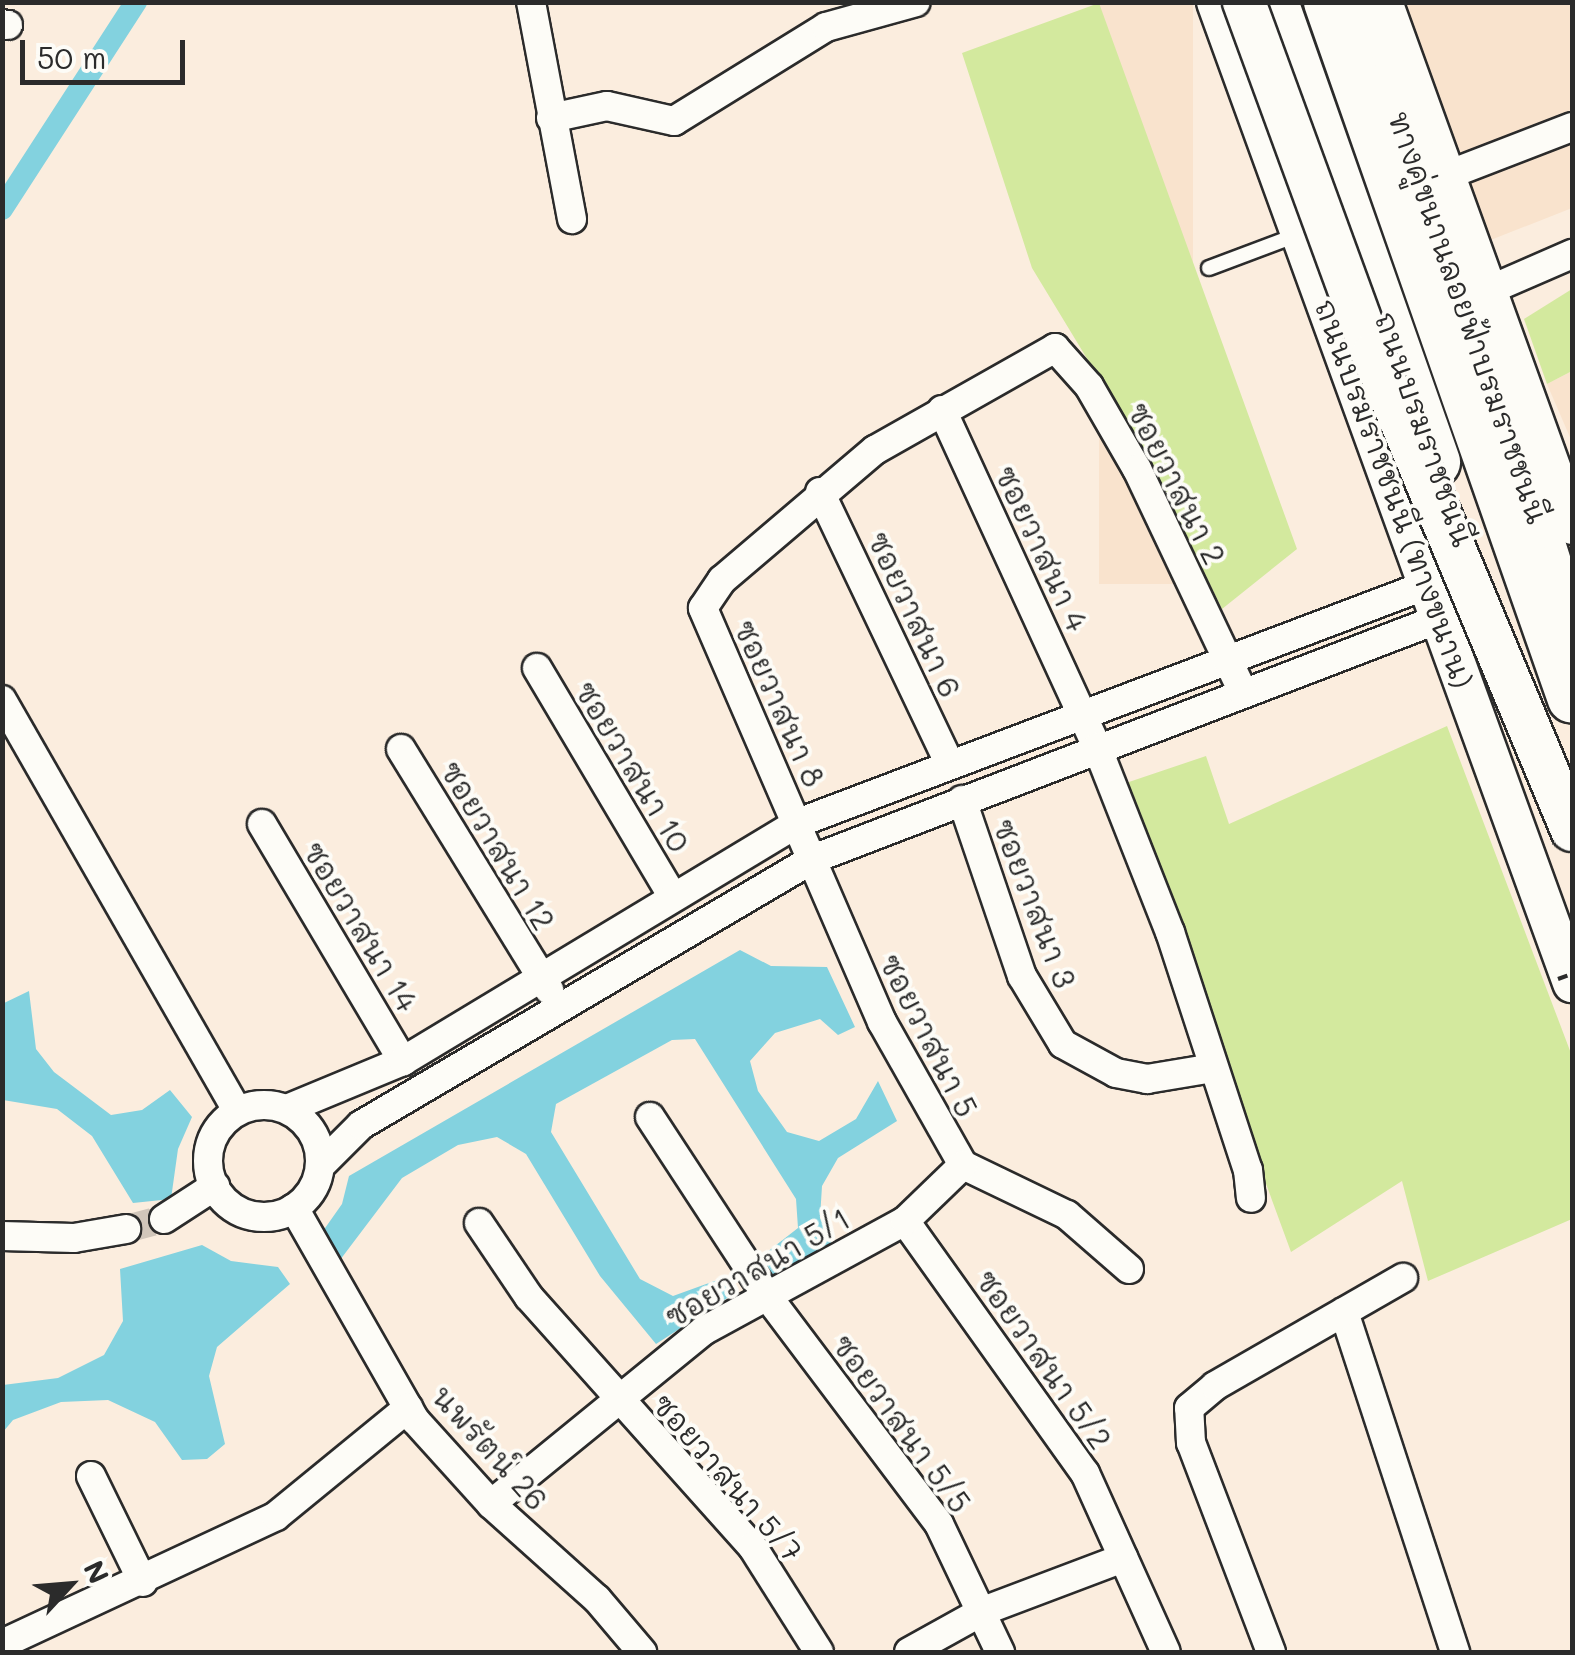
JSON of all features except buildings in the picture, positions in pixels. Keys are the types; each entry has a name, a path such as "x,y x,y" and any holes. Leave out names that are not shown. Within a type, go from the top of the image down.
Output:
{"highway":[{"name":"ถนนบรมราชชนนี","path":"1274,2 1572,858"},
{"name":"ถนนบรมราชชนนี","path":"1328,2 1572,698"}],"main road":[{"name":"ถนนบรมราชชนนี (ทางขนาน)","path":"1216,2 1435,601 1565,981"},
{"path":"1244,2 1373,354 1572,830"},
{"name":"ทางคู่ขนานลอยฟ้าบรมราชชนนี","path":"1360,2 1480,336 1572,633"},
{"path":"1383,2 1486,291 1565,476 1572,525"}],"street":[{"path":"531,2 572,219"},
{"path":"551,118 606,106 674,121 826,28 916,2"},
{"path":"1445,176 1572,127"},
{"path":"1486,291 1572,254"},
{"name":"ซอยวาสนา 2","path":"942,410 1055,348 1089,386 1137,468 1243,692"},
{"path":"820,492 942,410"},
{"name":"ซอยวาสนา 4","path":"942,410 1097,747 1170,932 1248,1170 1251,1198"},
{"name":"ซอยวาสนา 8","path":"813,859 703,608 722,580 820,492"},
{"name":"ซอยวาสนา 6","path":"820,492 950,764"},
{"path":"1435,601 1243,692 813,859 361,1125 320,1166 315,1183 294,1208 260,1217 244,1213 214,1186 212,1138 237,1111 254,1105 287,1110 403,1061 798,823 1228,658 1435,601"},
{"name":"ซอยวาสนา 10","path":"537,668 674,896"},
{"path":"2,700 237,1111"},
{"name":"ซอยวาสนา 12","path":"401,749 561,1009"},
{"name":"ซอยวาสนา 3","path":"962,800 1022,976 1063,1044 1116,1074 1147,1079 1213,1068"},
{"name":"ซอยวาสนา 14","path":"262,824 403,1061"},
{"name":"ซอยวาสนา 5","path":"813,859 882,1022 963,1165 1067,1215 1130,1270"},
{"path":"287,1110 313,1134 320,1166"},
{"name":"ซอยวาสนา 5/5","path":"650,1117 765,1293 939,1524 1000,1652"},
{"name":"ซอยวาสนา 5/1","path":"491,1504 616,1398 765,1293 904,1221 963,1165"},
{"path":"164,1220 214,1186"},
{"name":"นพรัตน์ 26","path":"294,1208 408,1408 491,1504 597,1599 642,1652"},
{"name":"ซอยวาสนา 5/2","path":"904,1221 1051,1418 1166,1652"},
{"name":"ซอยวาสนา 5/7","path":"479,1223 529,1297 752,1546 819,1652"},
{"path":"2,1236 74,1238 126,1229"},
{"path":"1272,1652 1190,1443 1189,1408 1216,1386 1403,1278"},
{"path":"1344,1312 1455,1652"},
{"path":"2,1644 143,1582 276,1516 408,1408"},
{"path":"92,1476 143,1582"},
{"path":"910,1652 983,1611 1123,1558"}],"lane":[{"path":"1208,268 1300,234"}],"path":[{"path":"1565,981 1572,974"}],"shaded area":[{"path":"1099,3 1193,3 1193,584 1099,584"},
{"path":"1392,3 1572,3 1572,208 1478,245"},
{"path":"1572,371 1572,442 1547,384"}],"green space":[{"path":"1099,3 1297,549 1222,609 1151,464 1032,268 962,53"},
{"path":"1572,289 1572,371 1547,384 1524,319"},
{"path":"1447,726 1572,1056 1572,1219 1428,1281 1402,1181 1291,1252 1120,785 1206,756 1229,824"}],"water":[{"path":"740,950 771,966 827,967 855,1027 838,1035 820,1019 775,1033 750,1061 758,1091 787,1132 819,1141 856,1119 878,1081 897,1121 838,1158 822,1186 820,1218 833,1245 767,1277 758,1259 798,1228 796,1199 695,1039 672,1040 556,1104 551,1132 640,1279 673,1296 720,1279 732,1295 656,1344 600,1276 526,1154 497,1137 458,1145 402,1178 340,1260 323,1231 342,1204 349,1176"},
{"path":"29,991 36,1049 54,1072 111,1115 142,1110 170,1090 192,1117 178,1149 171,1199 133,1203 92,1136 57,1109 3,1100 2,1004"},
{"path":"202,1245 231,1261 278,1267 290,1284 217,1347 209,1376 225,1444 207,1459 182,1460 155,1422 108,1400 61,1402 13,1420 3,1432 3,1385 58,1378 104,1355 123,1321 120,1269"}],"waterway":[{"path":"2,209 136,2"}],"tunnel":[{"path":"126,1229 164,1219"}]}
